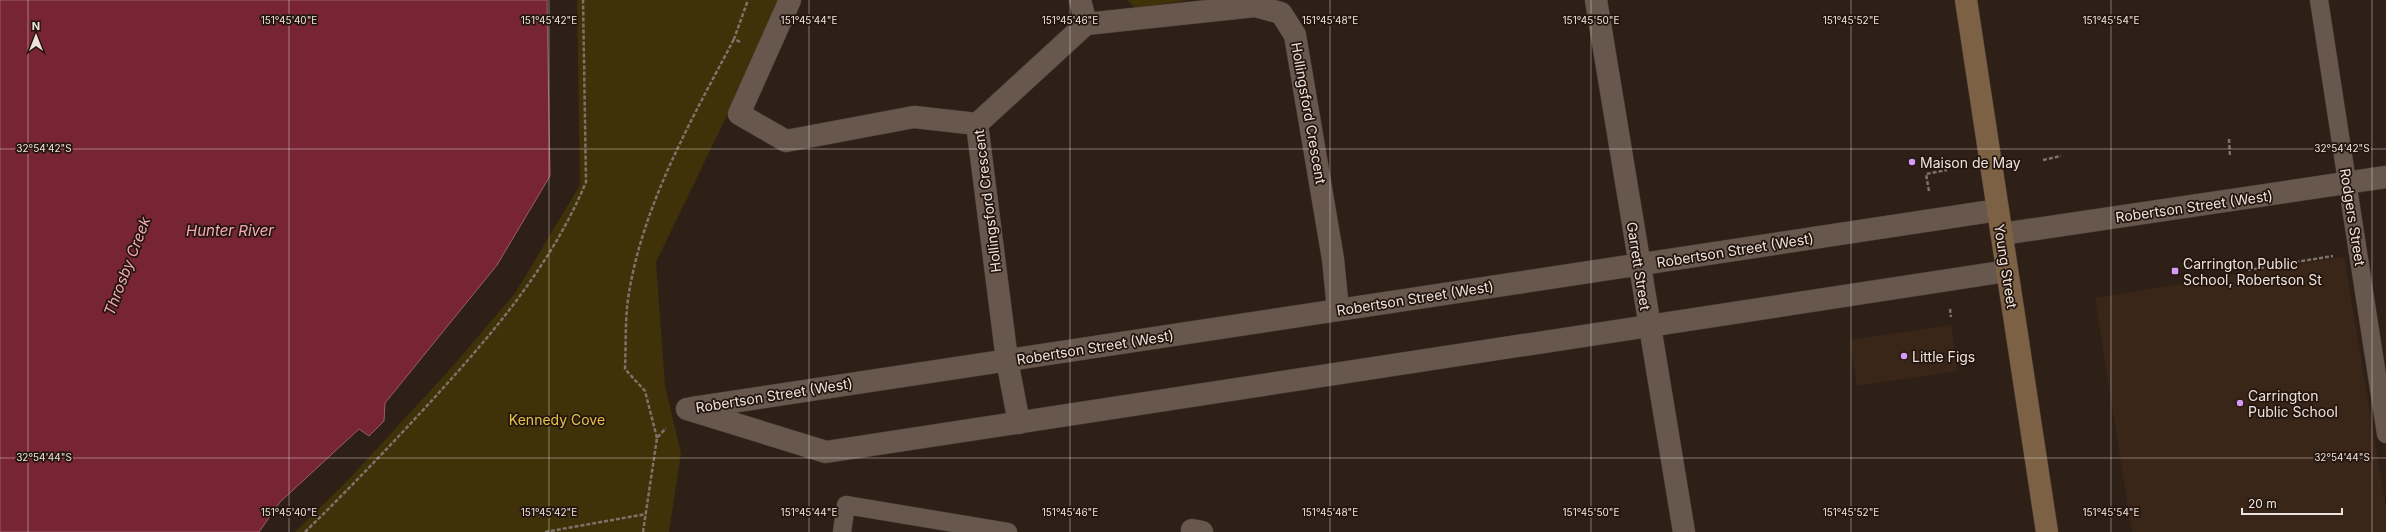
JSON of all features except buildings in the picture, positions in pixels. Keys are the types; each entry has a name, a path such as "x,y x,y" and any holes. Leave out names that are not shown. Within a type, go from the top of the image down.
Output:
{"main road":[{"name":"Young Street","path":"1966,0 2047,532"}],"street":[{"path":"790,0 740,114 786,141 914,117 977,124"},
{"path":"1080,0 1086,24"},
{"name":"Garrett Street","path":"1596,0 1684,532"},
{"name":"Hollingsford Crescent","path":"1019,422 1007,360 977,124 1086,24 1256,6 1282,6 1295,35 1333,259 1338,310"},
{"name":"Robertson Street (West)","path":"2002,234 2386,177"},
{"name":"Robertson Street (West)","path":"686,409 1998,210"},
{"name":"Robertson Street (West)","path":"686,409 826,452 2007,271"}],"lane":[{"name":"Rodgers Street","path":"2319,0 2386,434"},
{"path":"842,532 846,505 1008,532"}],"path":[{"path":"307,531 395,441 479,349 521,296 575,209 586,182 583,0"},
{"path":"643,532 656,438 645,391 625,369 628,299 644,230 680,141 734,38"},
{"path":"2228,139 2230,157"},
{"path":"2043,160 2061,156"},
{"path":"1930,197 1926,174 1947,170"},
{"path":"2248,270 2338,255"},
{"path":"656,438 686,409"},
{"path":"545,532 646,514"}],"shaded area":[{"name":"Carrington Public School","path":"2344,257 2386,507 2386,532 2132,532 2095,298"},
{"name":"Little Figs","path":"1951,325 1957,371 1857,386 1850,340"}],"green space":[{"name":"Kennedy Cove","path":"577,0 783,0 656,262 665,386 681,453 669,532 295,532 350,478 453,366 516,292 580,185"},
{"path":"1127,0 1189,0 1135,8"}],"water":[{"name":"Hunter River","path":"0,0 547,0 550,176 497,265 385,403 384,421 369,436 359,429 280,502 259,532 0,532"}],"place":[{"name":"Maison de May","path":"1912,162"},
{"name":"Carrington Public School, Robertson St","path":"2175,271"},
{"name":"Little Figs","path":"1904,356"},
{"name":"Carrington Public School","path":"2240,403"}],"water label":[{"name":"Throsby Creek","path":"127,266"}]}
